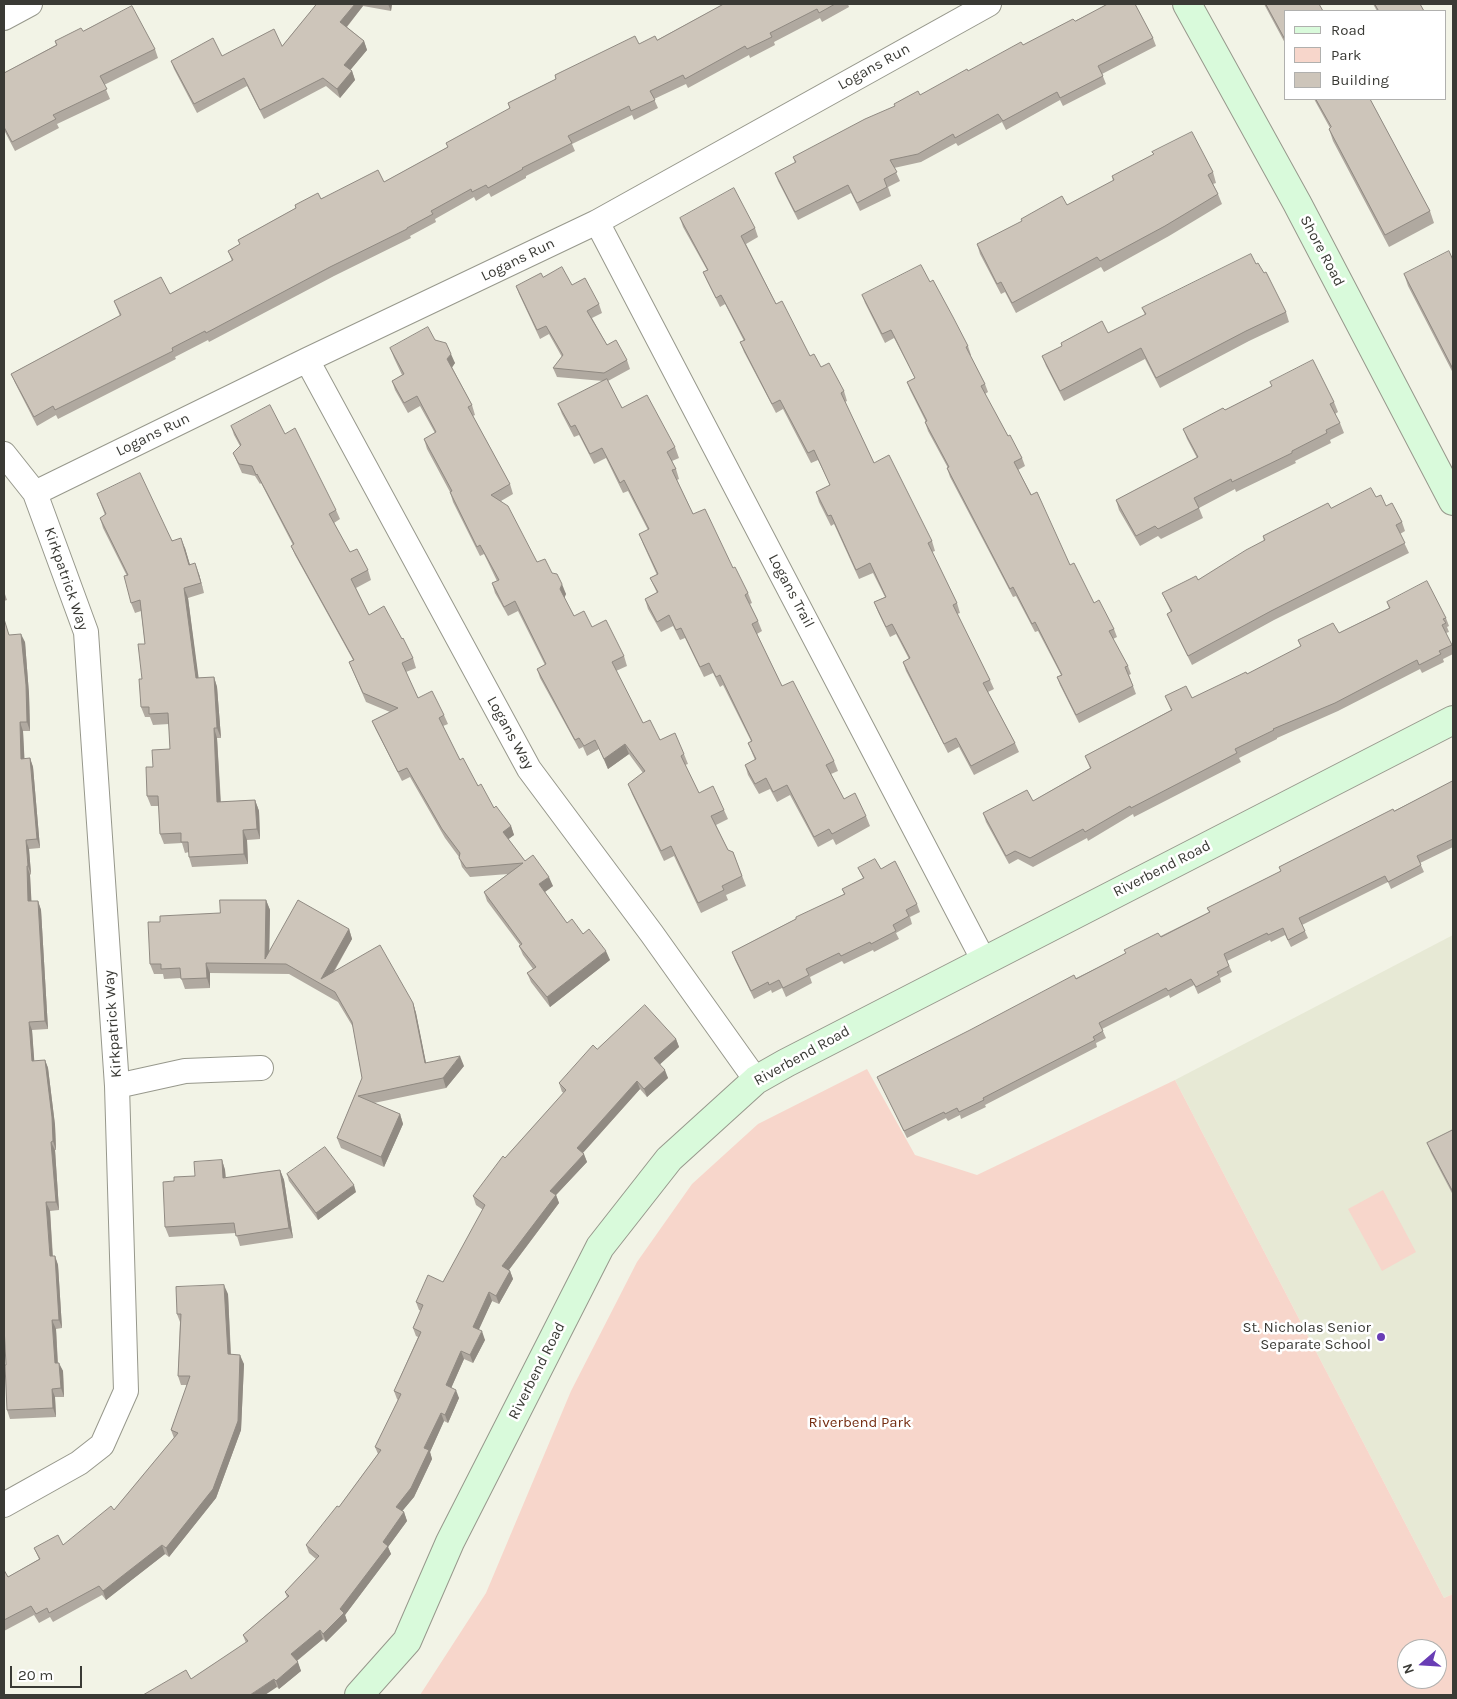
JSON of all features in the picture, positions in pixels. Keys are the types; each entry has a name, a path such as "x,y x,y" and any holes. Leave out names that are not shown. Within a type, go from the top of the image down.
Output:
{"street":[{"path":"4,18 30,4"},
{"name":"Logans Run","path":"35,493 307,360 597,222 989,4"},
{"name":"Shore Road","path":"1187,4 1297,203 1453,501"},
{"name":"Logans Trail","path":"597,222 984,961"},
{"name":"Logans Way","path":"307,360 529,769 652,934 756,1080"},
{"name":"Kirkpatrick Way","path":"4,454 35,493 86,632 117,1086 126,1346 126,1391 102,1445 79,1463 4,1505"},
{"name":"Riverbend Road","path":"359,1695 407,1641 450,1542 600,1247 670,1159 756,1080 1453,720"},
{"path":"117,1086 185,1071 261,1068"}],"shaded area":[{"name":"St. Nicholas Senior Separate School","path":"1453,935 1453,1594 1444,1598 1175,1080"}],"green space":[{"name":"Riverbend Park","path":"867,1069 915,1155 977,1175 1175,1080 1444,1598 1453,1594 1453,1695 420,1695 486,1593 571,1391 637,1262 692,1184 758,1124"},
{"path":"1383,1190 1416,1252 1382,1271 1348,1209"}],"building":[{"path":"317,4 355,4 340,22 364,41 344,65 352,71 337,89 323,78 260,110 244,78 194,104 171,61 213,38 222,56 274,29 282,46"},
{"path":"724,4 835,4 819,13 817,9 770,33 772,37 747,49 745,46 685,79 683,75 650,91 655,100 631,111 629,106 568,136 572,143 522,168 488,188 486,185 472,192 471,189 431,211 433,214 407,229 330,267 206,333 205,331 172,348 173,351 55,410 53,406 34,417 11,374 121,315 114,301 161,277 170,294 233,260 228,251 240,244 238,240 296,208 295,205 318,193 321,199 378,170 384,182 448,147 446,143 510,108 508,103 556,79 555,75 635,36 639,44 655,36 657,40"},
{"path":"1108,4 1135,4 1153,38 1098,66 1103,76 1060,98 1057,92 1003,121 998,114 955,138 953,134 918,154 890,160 897,172 884,179 887,187 857,203 848,185 795,212 775,173 796,162 793,157 865,119 895,106 894,104 918,91 920,95 1021,42 1023,45 1073,19 1075,21"},
{"path":"1266,4 1319,4 1322,10 1284,10 1284,37"},
{"path":"1375,4 1420,4 1423,10 1378,10"},
{"path":"132,6 155,49 100,76 107,89 53,115 56,119 12,142 4,127 4,73 57,45 55,41 81,28 83,31"},
{"path":"1317,100 1371,100 1430,211 1385,235 1329,129 1331,127"},
{"path":"1192,132 1213,172 1208,175 1218,194 1165,226 1100,261 1097,257 1012,303 1001,282 997,284 977,244 1022,221 1021,219 1062,196 1067,205 1114,180 1112,176 1154,154 1152,152"},
{"path":"734,188 755,228 741,236 776,304 782,301 810,356 814,354 821,367 829,363 844,391 841,393 874,463 889,455 932,541 928,543 957,603 953,605 990,680 983,683 1015,743 971,766 956,738 944,744 903,662 910,658 892,624 886,627 874,602 886,597 870,563 856,570 831,515 828,516 816,492 830,485 814,450 808,453 780,400 772,404 740,342 745,340 721,295 716,298 703,272 708,270 680,218"},
{"path":"1449,251 1453,260 1453,369 1404,274"},
{"path":"1251,254 1256,264 1258,263 1264,273 1266,272 1286,312 1156,378 1141,348 1060,391 1042,356 1062,346 1061,343 1102,321 1108,333 1146,314 1142,308"},
{"path":"921,265 930,282 933,280 953,317 985,384 981,386 1022,458 1014,462 1031,495 1037,492 1070,565 1074,563 1094,603 1099,600 1114,629 1109,631 1128,666 1125,667 1133,686 1076,715 1057,677 1062,675 1035,622 1032,624 1013,587 1010,589 947,468 949,467 925,422 927,421 907,382 915,378 891,330 882,334 862,295"},
{"path":"562,267 572,285 585,278 599,304 587,311 607,345 616,340 627,360 604,373 553,368 563,355 546,326 537,330 516,286 541,273 543,277"},
{"path":"428,327 435,340 446,343 451,354 447,359 472,405 468,407 510,484 491,495 508,506 537,562 545,559 552,573 557,574 562,584 560,589 574,616 584,611 592,627 606,620 624,656 612,662 643,723 650,720 660,740 675,733 684,754 681,756 699,793 713,786 724,810 711,816 728,850 733,852 742,876 722,886 724,890 698,903 671,846 661,851 628,784 645,771 625,744 604,759 595,740 584,746 579,738 575,740 537,669 546,664 515,601 504,607 492,583 499,580 480,545 477,547 450,492 452,491 424,439 436,432 417,396 404,403 392,381 404,374 390,348"},
{"path":"1313,360 1334,402 1330,404 1340,423 1326,430 1327,433 1292,451 1292,453 1232,482 1231,479 1194,498 1199,508 1158,529 1155,526 1136,536 1116,500 1198,457 1183,429 1223,408 1225,410 1272,386 1270,382"},
{"path":"607,379 622,408 647,395 675,447 667,452 676,469 672,470 693,514 705,509 733,568 735,567 748,593 745,595 758,621 752,624 782,686 793,681 834,761 826,765 844,799 855,793 866,816 832,834 829,829 814,837 787,785 773,792 766,778 755,784 745,765 756,759 748,743 752,741 720,675 716,677 709,663 700,667 681,628 676,630 669,615 657,622 645,599 658,592 650,578 658,574 639,534 649,529 624,480 620,483 602,448 590,454 575,425 571,427 558,404"},
{"path":"270,405 285,434 295,428 336,510 329,514 350,552 357,549 368,570 351,579 369,615 384,606 403,638 413,658 402,663 418,698 432,691 444,715 439,718 460,760 463,758 478,786 481,784 494,808 496,806 511,826 503,832 525,861 533,855 549,877 539,884 567,923 572,919 583,934 589,929 606,951 547,997 527,973 536,967 519,946 522,944 484,892 523,863 466,868 459,858 460,853 442,829 407,768 398,772 372,721 398,708 363,693 349,662 354,660 291,546 294,544 257,474 252,466 239,464 233,453 241,445 231,426"},
{"path":"140,473 172,541 181,538 189,565 195,563 201,583 184,588 196,678 214,677 217,728 214,728 217,802 255,800 257,829 243,830 244,854 189,857 188,842 181,842 181,833 160,834 158,796 147,796 146,767 153,767 152,750 170,749 168,713 149,714 149,707 141,707 139,679 142,679 138,644 145,644 140,600 131,603 124,576 128,575 100,518 106,514 97,494"},
{"path":"1371,488 1376,497 1381,495 1386,506 1392,503 1402,522 1396,525 1405,543 1271,611 1188,656 1167,614 1172,611 1162,593 1196,576 1198,580 1265,540 1263,536 1328,503 1331,508"},
{"path":"1427,581 1446,618 1443,619 1446,623 1442,625 1452,645 1439,651 1441,654 1419,665 1417,660 1335,703 1273,729 1235,749 1237,753 1131,808 1130,806 1085,832 1083,829 1030,858 1015,851 1006,856 983,813 1027,790 1033,801 1091,768 1085,756 1172,710 1165,696 1186,686 1192,698 1246,672 1247,674 1301,646 1298,640 1333,623 1339,633 1390,608 1387,602"},
{"path":"4,619 9,635 21,634 26,685 27,722 20,722 21,759 30,758 37,839 26,840 28,901 38,901 45,1021 29,1022 32,1061 45,1060 52,1117 53,1141 51,1142 56,1202 46,1202 50,1256 55,1256 59,1320 52,1320 55,1363 59,1363 61,1388 52,1389 53,1408 7,1410 4,1326"},
{"path":"1453,781 1453,839 1417,856 1421,865 1388,882 1385,876 1299,918 1305,931 1288,940 1283,928 1268,935 1267,933 1224,954 1229,966 1217,972 1219,975 1196,987 1191,979 1168,991 1166,988 1099,1023 1103,1031 1093,1037 1095,1040 959,1112 957,1108 945,1114 944,1112 904,1131 877,1077 1074,975 1076,979 1126,953 1124,950 1158,933 1161,937 1210,912 1207,908 1281,871 1279,867"},
{"path":"875,859 881,869 895,861 917,904 906,910 909,916 893,925 896,931 871,944 870,942 841,956 839,953 806,969 809,975 783,988 779,980 769,985 768,982 751,991 732,952 796,919 796,917 845,894 842,889 864,878 858,868"},
{"path":"220,900 266,900 265,959 298,900 349,929 321,979 380,945 413,1003 425,1063 460,1056 443,1078 358,1096 400,1114 381,1157 337,1138 362,1078 352,1022 335,992 286,964 206,963 207,978 181,979 180,968 161,969 161,964 150,964 148,922 160,922 160,916 220,913"},
{"path":"645,1005 676,1039 654,1058 665,1070 644,1089 637,1081 577,1148 584,1154 550,1191 556,1195 502,1266 510,1271 496,1296 489,1292 473,1327 482,1331 470,1355 461,1351 446,1385 456,1390 445,1415 441,1413 424,1448 429,1450 411,1488 396,1507 404,1512 383,1542 388,1546 340,1609 344,1613 323,1634 320,1630 291,1654 298,1662 276,1681 274,1679 250,1695 143,1695 186,1670 191,1679 248,1641 243,1635 289,1596 285,1592 319,1556 306,1545 337,1506 339,1507 381,1450 375,1447 401,1394 394,1391 421,1332 413,1328 423,1305 416,1302 428,1275 443,1282 485,1205 473,1196 503,1156 505,1158 566,1090 559,1083 593,1045 597,1049"},
{"path":"1453,1130 1453,1192 1427,1143"},
{"path":"325,1147 354,1185 316,1213 287,1174"},
{"path":"222,1160 223,1178 280,1170 289,1228 236,1236 234,1223 165,1227 163,1182 174,1181 174,1177 195,1176 194,1162"},
{"path":"224,1285 228,1354 240,1355 238,1421 213,1489 166,1548 162,1545 103,1591 99,1586 49,1613 47,1608 36,1614 31,1606 4,1620 4,1570 8,1577 40,1559 34,1548 58,1535 63,1545 111,1506 114,1510 178,1433 171,1430 190,1376 178,1376 181,1314 177,1314 176,1287"}],"place":[{"name":"St. Nicholas Senior Separate School","path":"1381,1337"}]}
